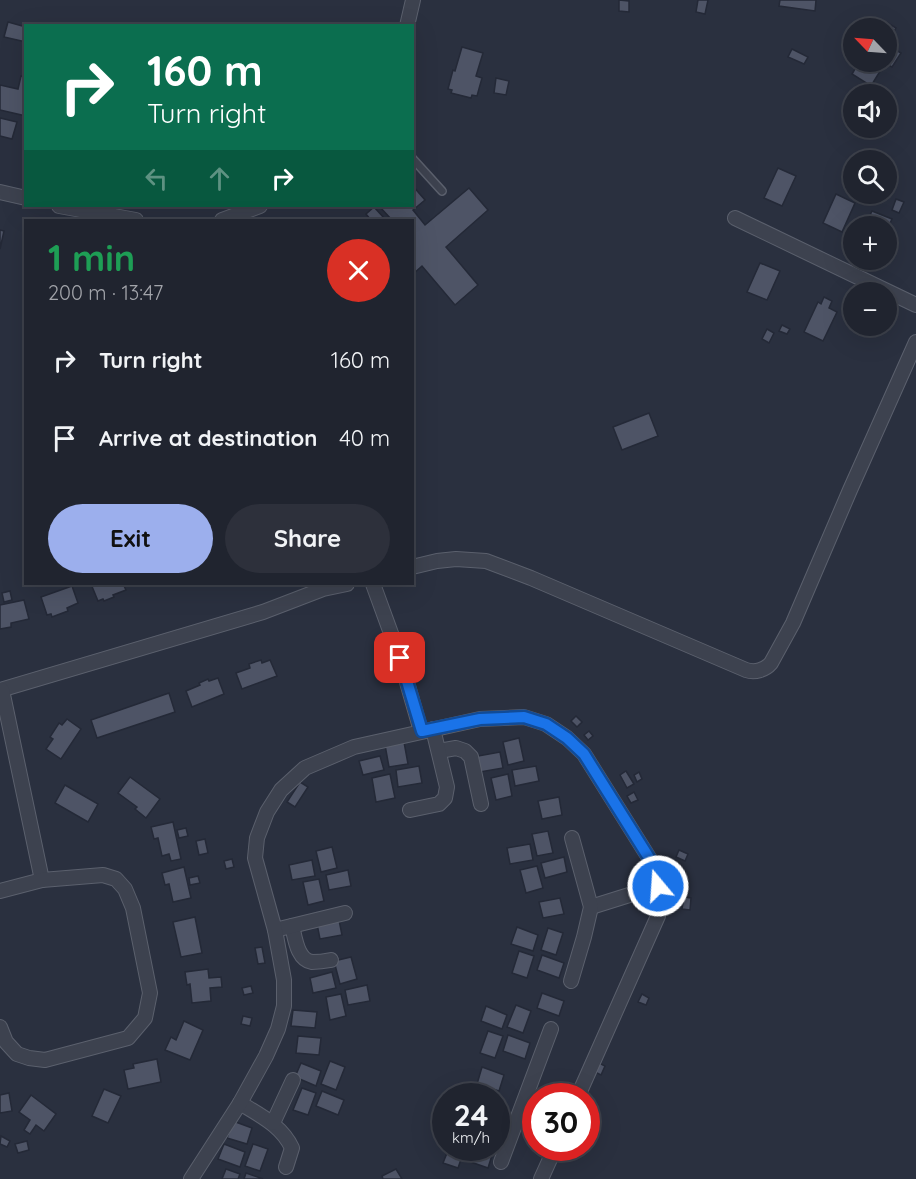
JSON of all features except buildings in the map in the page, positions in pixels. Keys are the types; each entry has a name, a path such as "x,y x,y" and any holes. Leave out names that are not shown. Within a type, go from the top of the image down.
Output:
{"street":[{"path":"407,24 413,0"},
{"path":"0,192 24,198"},
{"path":"64,207 130,219"},
{"path":"225,219 257,207"},
{"path":"735,218 916,305"},
{"path":"414,567 456,559 486,561 746,670 755,671 767,667 794,623 916,342"},
{"path":"373,585 427,730 439,751 447,787 445,798 439,804 410,810"},
{"path":"42,880 1,690 263,612 322,586"},
{"path":"191,1179 240,1103 266,1056 278,1029 284,1006 284,980 275,930 255,858 257,838 267,812 281,790 305,768 354,747 480,719 524,717 546,724 567,738 584,754 651,861 658,886 658,916 584,1083"},
{"path":"439,751 456,748 465,751 471,757 482,804"},
{"path":"571,981 591,907 572,838"},
{"path":"0,891 42,880 103,875 116,879 125,889 133,908 150,993 145,1018 128,1038 45,1060 17,1054 6,1042 0,1027"},
{"path":"591,907 658,886"},
{"path":"275,930 345,913"},
{"path":"292,926 299,951 305,959 312,962 332,960"},
{"path":"536,1083 551,1029"},
{"path":"273,1123 293,1080"},
{"path":"240,1103 273,1123 287,1137 292,1148 286,1167"},
{"path":"501,1162 522,1118"},
{"path":"541,1179 549,1161"}],"lane":[{"path":"414,160 442,191"}],"route":[{"path":"400,658 422,731 480,719 524,717 546,724 567,738 584,754 651,861 658,886"}]}
